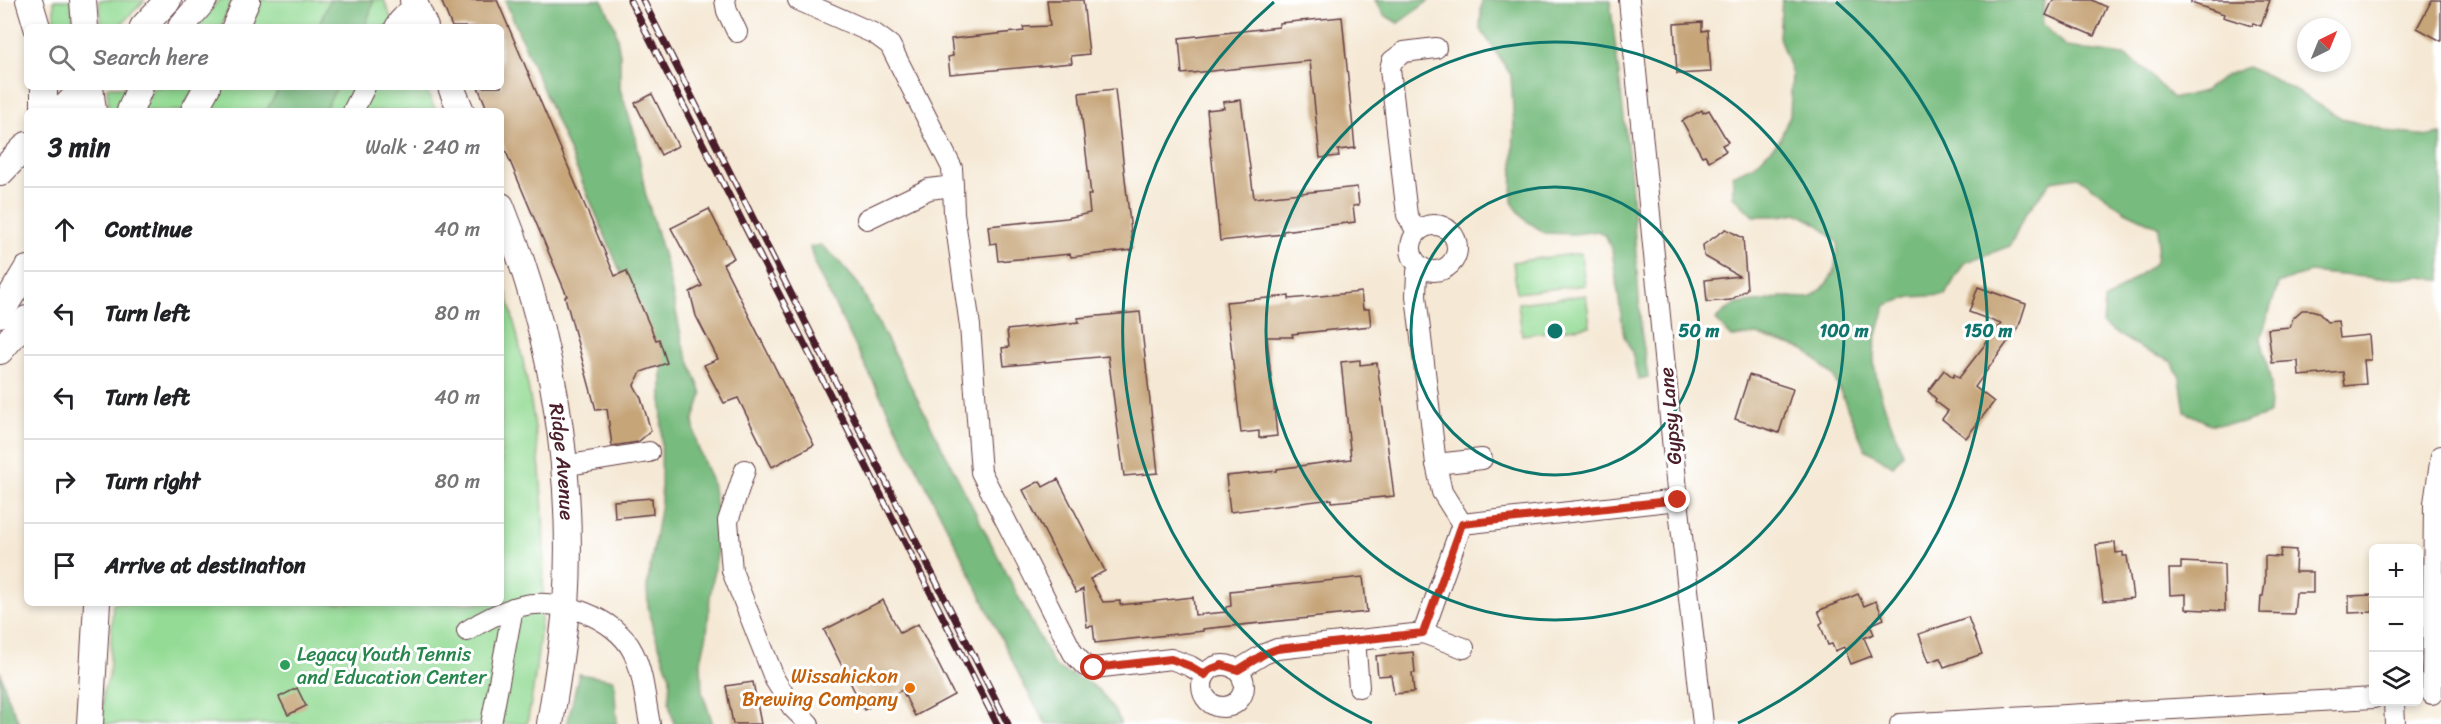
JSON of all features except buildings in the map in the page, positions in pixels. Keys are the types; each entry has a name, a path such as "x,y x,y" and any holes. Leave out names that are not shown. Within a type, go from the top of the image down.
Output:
{"main road":[{"path":"28,0 36,24"},
{"path":"44,24 45,0"},
{"path":"83,0 85,24"},
{"path":"146,24 168,0"},
{"path":"184,24 204,0"},
{"path":"236,24 247,0"},
{"path":"44,90 44,108"},
{"path":"64,108 82,90"},
{"path":"90,90 93,108"},
{"path":"131,108 139,90"},
{"path":"196,108 205,90"},
{"path":"452,90 460,108"},
{"name":"Ridge Avenue","path":"504,214 524,268 547,352 555,394 563,466 568,552 566,607 550,724"},
{"path":"0,314 24,274"},
{"path":"0,351 24,323"},
{"path":"90,721 97,606"}],"street":[{"path":"725,0 726,11 736,32"},
{"path":"798,0 875,34 890,45 949,160 970,326 981,472 1073,653 1085,666 1094,668 1171,659 1205,675"},
{"name":"Gypsy Lane","path":"1629,0 1678,500 1703,724"},
{"path":"397,24 399,20 417,10"},
{"path":"1417,232 1407,215 1390,69 1392,61 1404,52 1436,48"},
{"path":"354,108 364,90"},
{"path":"867,219 929,189 953,186"},
{"path":"1430,225 1445,228 1451,232 1457,246 1453,261 1442,269 1427,269 1420,266 1415,260 1411,246 1417,232 1430,225"},
{"path":"1420,266 1417,272 1416,296 1436,464 1442,492 1462,524"},
{"path":"563,466 649,452"},
{"path":"2431,694 2434,503 2441,456"},
{"path":"1436,464 1482,459"},
{"path":"745,470 728,521 732,571 775,680 792,707 809,724"},
{"path":"1462,524 1678,500"},
{"path":"1423,633 1462,524"},
{"path":"467,631 493,615 535,604 566,607 609,623 626,640 638,663 650,724"},
{"path":"491,724 513,608"},
{"path":"1238,670 1277,649 1423,633 1464,648"},
{"path":"1355,640 1359,687"},
{"path":"1222,665 1238,670 1244,681 1243,693 1236,703 1225,707 1213,705 1205,697 1202,682 1205,675 1209,670 1222,665"},
{"path":"1900,724 2369,698"},
{"path":"2394,706 2395,724"}],"green space":[{"path":"54,0 71,0 74,24 54,24"},
{"path":"99,0 145,0 121,24 102,24"},
{"path":"219,0 232,0 222,24 199,24"},
{"path":"259,0 384,0 394,24 248,24"},
{"path":"330,0 374,0 366,24 319,24"},
{"path":"505,0 602,0 615,27 620,55 620,89 636,138 645,192 667,268 683,345 702,394 693,422 697,445 712,482 718,520 717,555 707,634 701,661 702,692 713,724 674,724 669,703 670,677 652,626 648,606 647,587 661,503 662,363 623,278"},
{"path":"1375,0 1430,0 1398,23 1384,15"},
{"path":"1482,0 1610,0 1631,178 1641,330 1648,377 1638,379 1632,352 1624,336 1612,250 1606,236 1598,231 1574,234 1545,233 1524,219 1512,202 1514,126 1511,75 1480,28"},
{"path":"1782,0 2045,0 2042,23 2066,47 2124,55 2146,70 2173,99 2204,91 2225,76 2247,67 2273,78 2343,119 2396,133 2431,136 2441,134 2441,280 2422,277 2375,278 2309,272 2278,284 2261,338 2271,383 2269,414 2242,423 2210,424 2185,412 2180,378 2172,362 2142,349 2103,325 2105,301 2156,262 2159,227 2125,211 2078,177 2051,181 2024,216 2010,246 1964,263 1945,295 1911,297 1886,305 1876,339 1874,360 1881,396 1903,454 1893,466 1865,449 1834,377 1805,350 1757,335 1732,337 1716,320 1736,304 1781,297 1810,298 1823,288 1834,273 1838,243 1819,225 1797,213 1753,216 1733,196 1733,175 1756,164 1779,141 1790,115 1792,74 1779,37"},
{"path":"107,90 127,90 121,108 109,108"},
{"path":"152,90 193,90 184,108 143,108"},
{"path":"218,90 426,90 435,108 210,108"},
{"path":"278,90 335,90 326,108 268,108"},
{"path":"821,245 835,257 859,285 1053,664 1095,687 1107,700 1120,720 1120,724 1046,724 1024,685 815,266 810,247"},
{"path":"1581,253 1585,285 1517,293 1513,262"},
{"path":"504,286 528,387 537,442 542,498 544,553 542,609 527,724 103,724 103,691 109,678 113,606 504,606"},
{"path":"1586,295 1590,326 1522,335 1518,303"},
{"path":"0,671 8,699 20,724 3,724 0,720"},
{"path":"579,674 614,680 617,724 567,724"}],"railway":[{"path":"630,0 997,724"},
{"path":"643,0 1008,724"}],"place":[{"name":"Legacy Youth Tennis and Education Center","path":"285,665"},
{"name":"Wissahickon Brewing Company","path":"910,688"}],"route":[{"path":"1094,668 1171,659 1179,660 1205,675 1215,666 1227,665 1238,670 1277,649 1423,633 1462,524 1678,500"}]}
